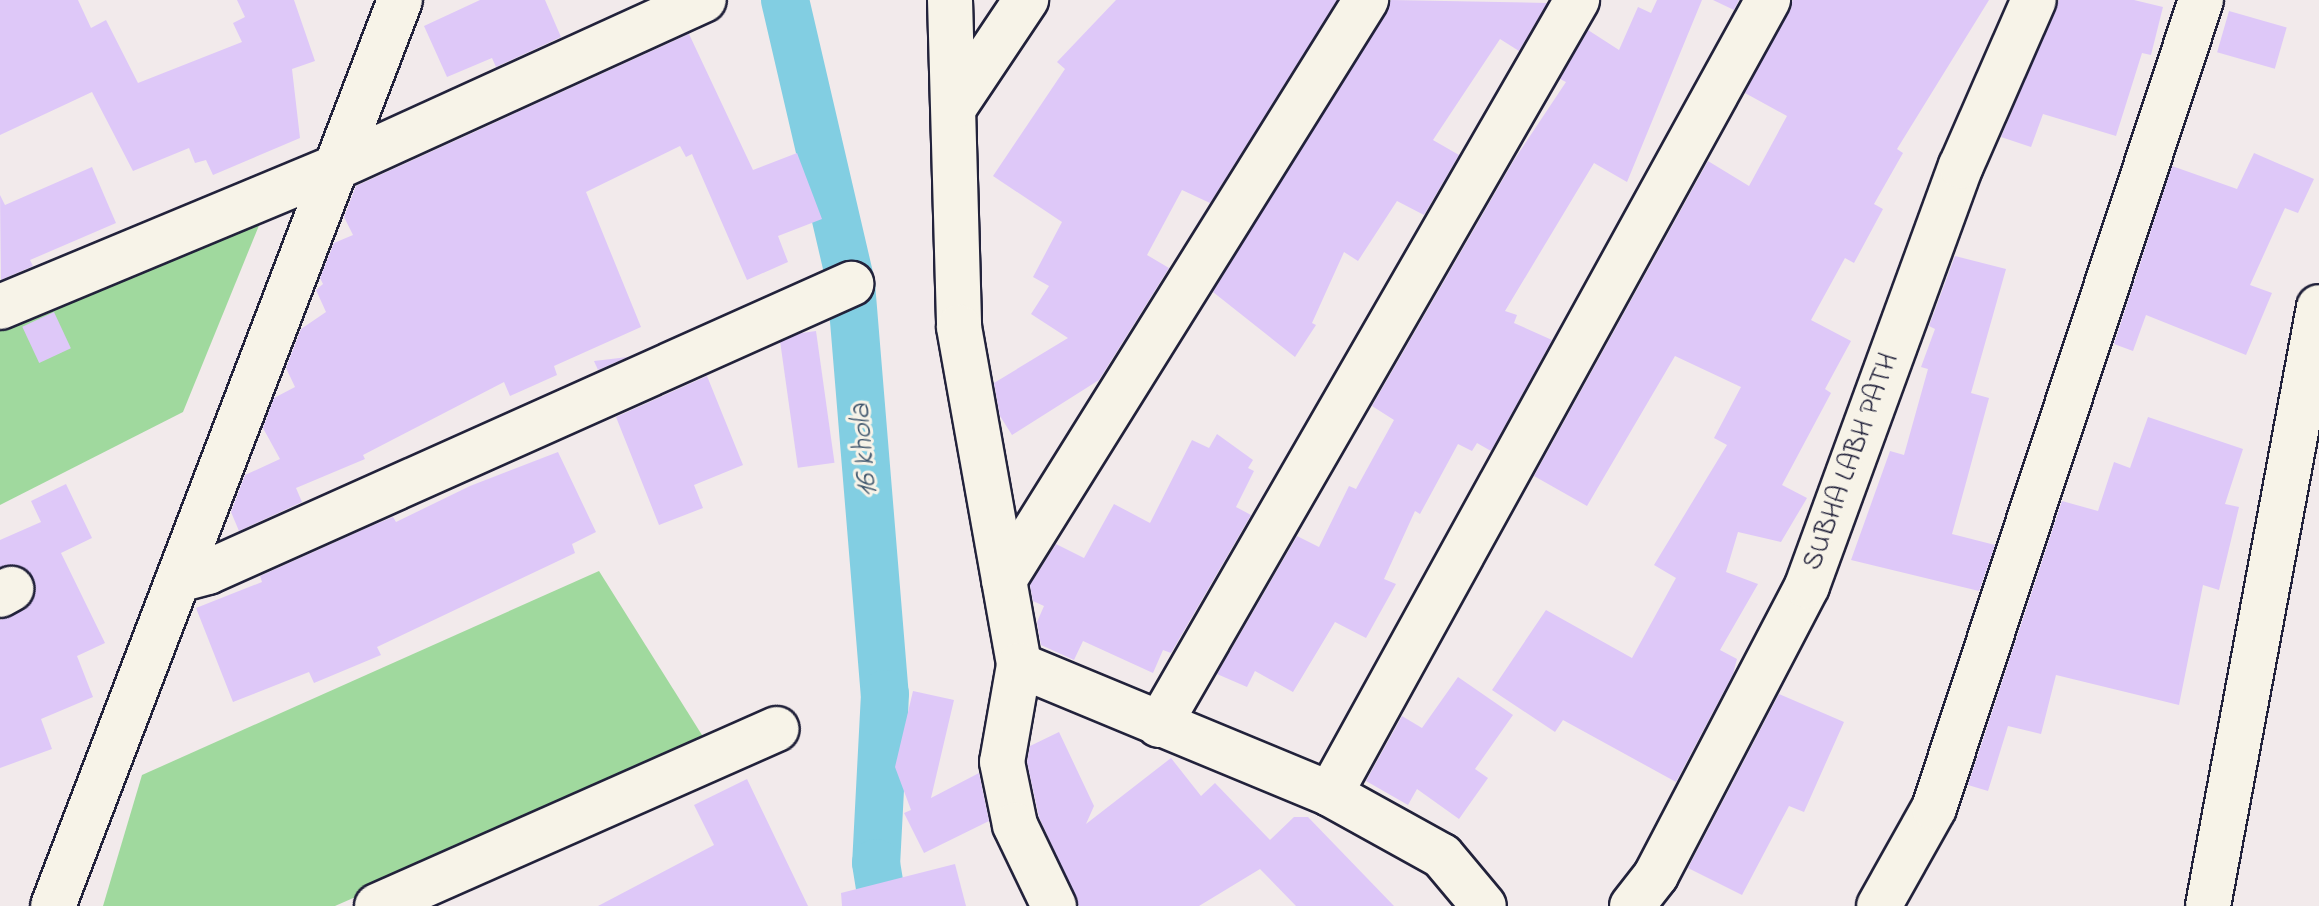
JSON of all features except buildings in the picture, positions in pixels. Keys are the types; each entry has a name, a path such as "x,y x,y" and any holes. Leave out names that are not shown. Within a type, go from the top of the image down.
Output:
{"street":[{"path":"53,906 400,0"},
{"path":"0,307 337,167 704,0"},
{"path":"950,0 959,327 1019,665 1002,762 1015,825 1054,906"},
{"path":"955,106 1026,0"},
{"path":"1004,580 1366,0"},
{"path":"1159,725 1577,0"},
{"path":"1330,794 1768,0"},
{"name":"SUBHA LABH PATH","path":"1632,906 1656,875 1807,586 1961,166 2034,0"},
{"path":"1879,906 1934,808 2201,0"},
{"path":"178,580 208,572 851,284"},
{"path":"2208,906 2319,307"},
{"path":"1019,665 1330,794 1442,856 1484,906"},
{"path":"377,906 777,729"}],"green space":[{"path":"262,218 183,412 0,505 0,329"},
{"path":"599,571 707,743 335,906 103,906 142,775"}],"waterway":[{"name":"16 khola","path":"785,0 851,284 885,694 876,863 883,906"}]}
